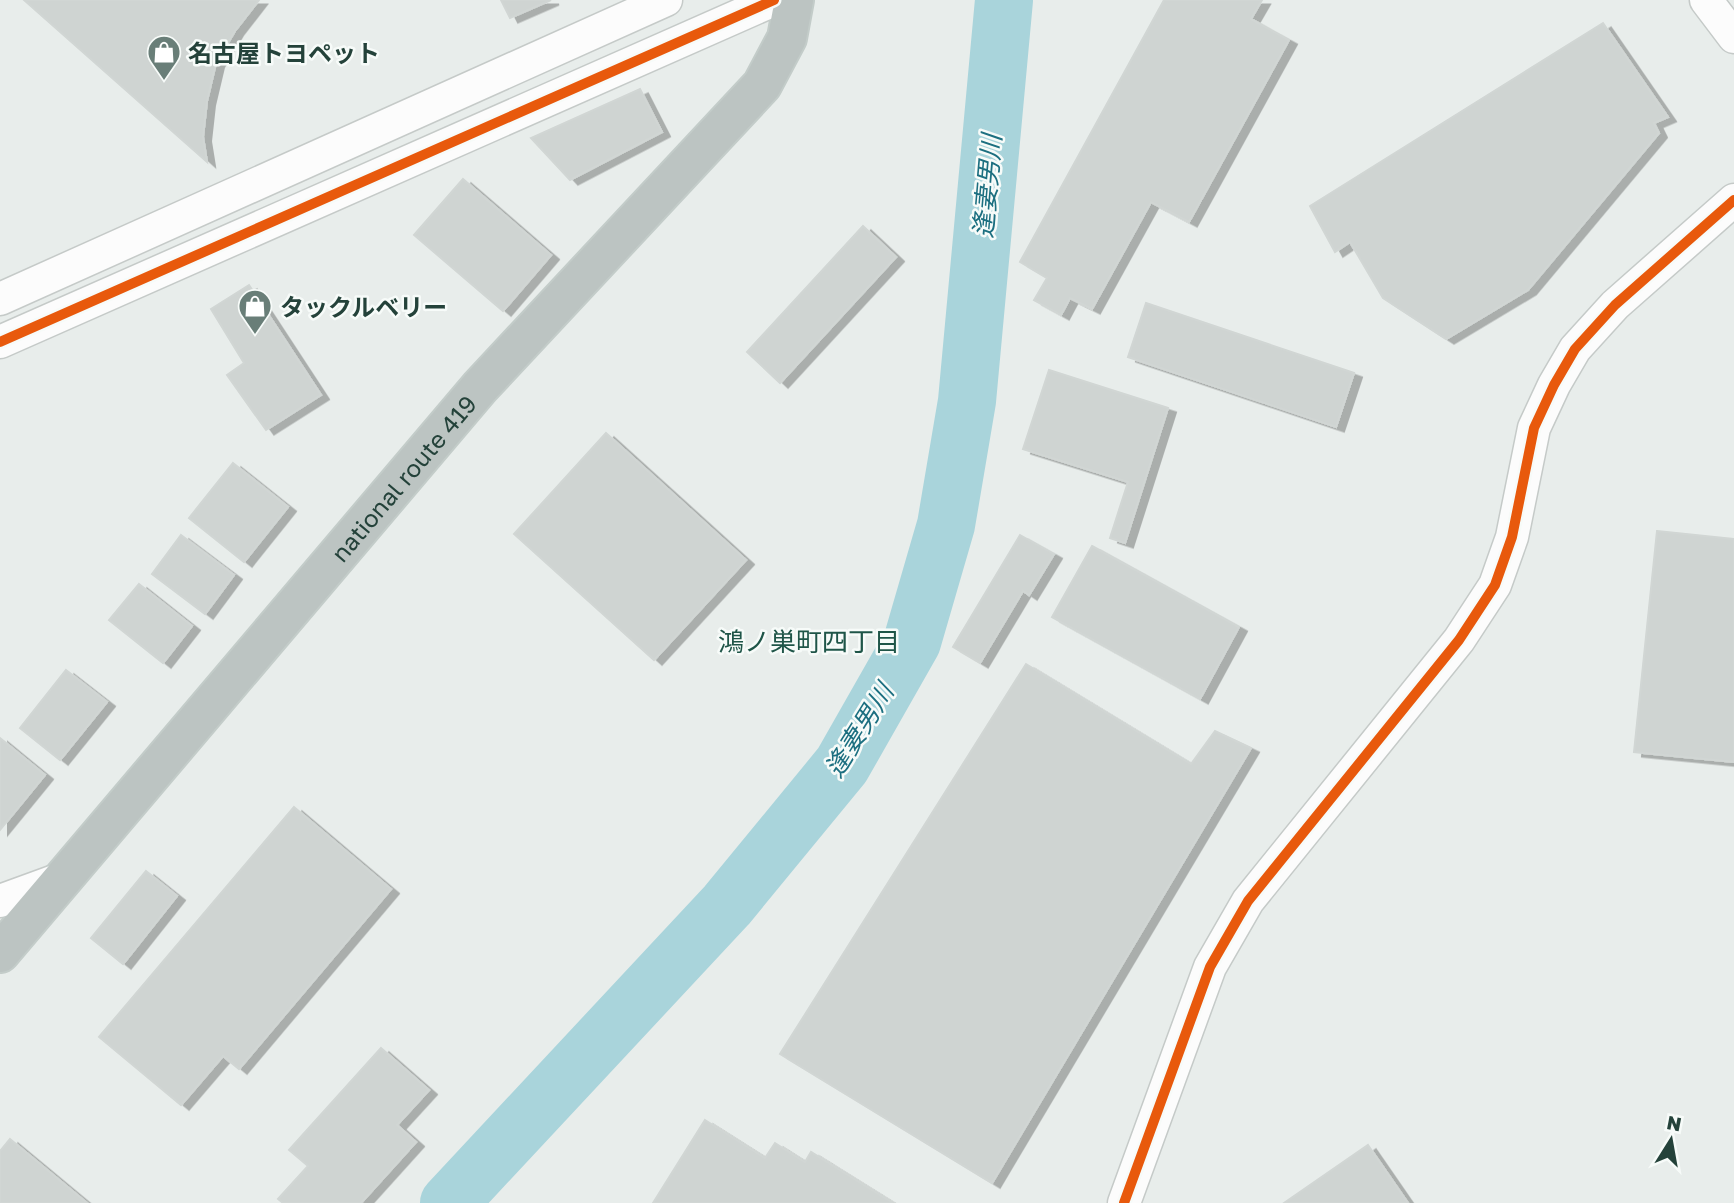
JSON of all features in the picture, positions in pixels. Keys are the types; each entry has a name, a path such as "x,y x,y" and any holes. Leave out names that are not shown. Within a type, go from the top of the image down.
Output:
{"highway":[{"name":"national route 419","path":"0,953 480,387 762,85 788,38 794,0"}],"street":[{"path":"0,299 666,0"},
{"path":"0,342 774,0"},
{"path":"1706,0 1734,37"},
{"path":"1124,1203 1218,950 1248,901 1459,640 1495,585 1512,537 1534,428 1575,349 1615,305 1734,200"},
{"path":"0,901 63,878"}],"building":[{"name":"名古屋トヨペット","path":"24,0 259,0 235,31 216,63 207,101 203,137 207,162"},
{"path":"501,0 551,0 510,18"},
{"path":"1164,0 1262,0 1251,19 1289,40 1189,222 1151,202 1092,309 1070,298 1061,315 1034,300 1047,278 1020,262"},
{"path":"1603,23 1668,117 1654,123 1659,133 1528,290 1446,339 1383,298 1350,242 1335,252 1310,206"},
{"path":"640,89 662,132 570,180 531,138"},
{"path":"463,179 551,255 503,311 414,235"},
{"path":"863,226 896,257 780,383 747,352"},
{"name":"タックルベリー","path":"249,285 321,395 266,430 227,375 244,363 211,309"},
{"path":"1146,303 1354,373 1336,427 1128,357"},
{"path":"1049,370 1168,408 1125,543 1110,538 1128,482 1023,449"},
{"path":"606,433 746,560 654,660 514,534"},
{"path":"233,463 288,507 244,562 189,518"},
{"path":"1657,531 1734,539 1734,762 1634,752"},
{"path":"181,535 234,575 205,614 152,574"},
{"path":"1020,535 1054,554 1029,595 1023,591 980,663 953,647"},
{"path":"1092,546 1239,627 1200,699 1052,617"},
{"path":"139,584 192,626 163,663 109,620"},
{"path":"1026,664 1191,764 1215,731 1251,748 992,1183 780,1054"},
{"path":"66,670 107,702 60,760 20,728"},
{"path":"0,738 45,775 0,830"},
{"path":"294,807 391,889 239,1069 223,1056 181,1105 99,1037"},
{"path":"146,871 177,896 123,964 91,938"},
{"path":"381,1048 429,1090 397,1125 416,1142 361,1203 283,1203 278,1199 308,1166 289,1150"},
{"path":"705,1120 765,1158 775,1143 805,1162 811,1152 893,1203 653,1203"},
{"path":"10,1139 87,1203 0,1203 0,1151"},
{"path":"1368,1145 1408,1203 1284,1203"}],"waterway":[{"name":"逢妻男川","path":"449,1203 727,905 842,765 912,642 946,525 967,401 1004,0"}],"cycle path":[{"path":"0,342 774,0"},
{"path":"1124,1203 1210,967 1248,901 1459,640 1495,585 1512,537 1534,428 1575,349 1615,305 1734,200"}],"place":[{"name":"名古屋トヨペット","path":"164,82"},
{"name":"タックルベリー","path":"255,336"}],"district":[{"name":"鴻ノ巣町四丁目","path":"809,641"}]}
